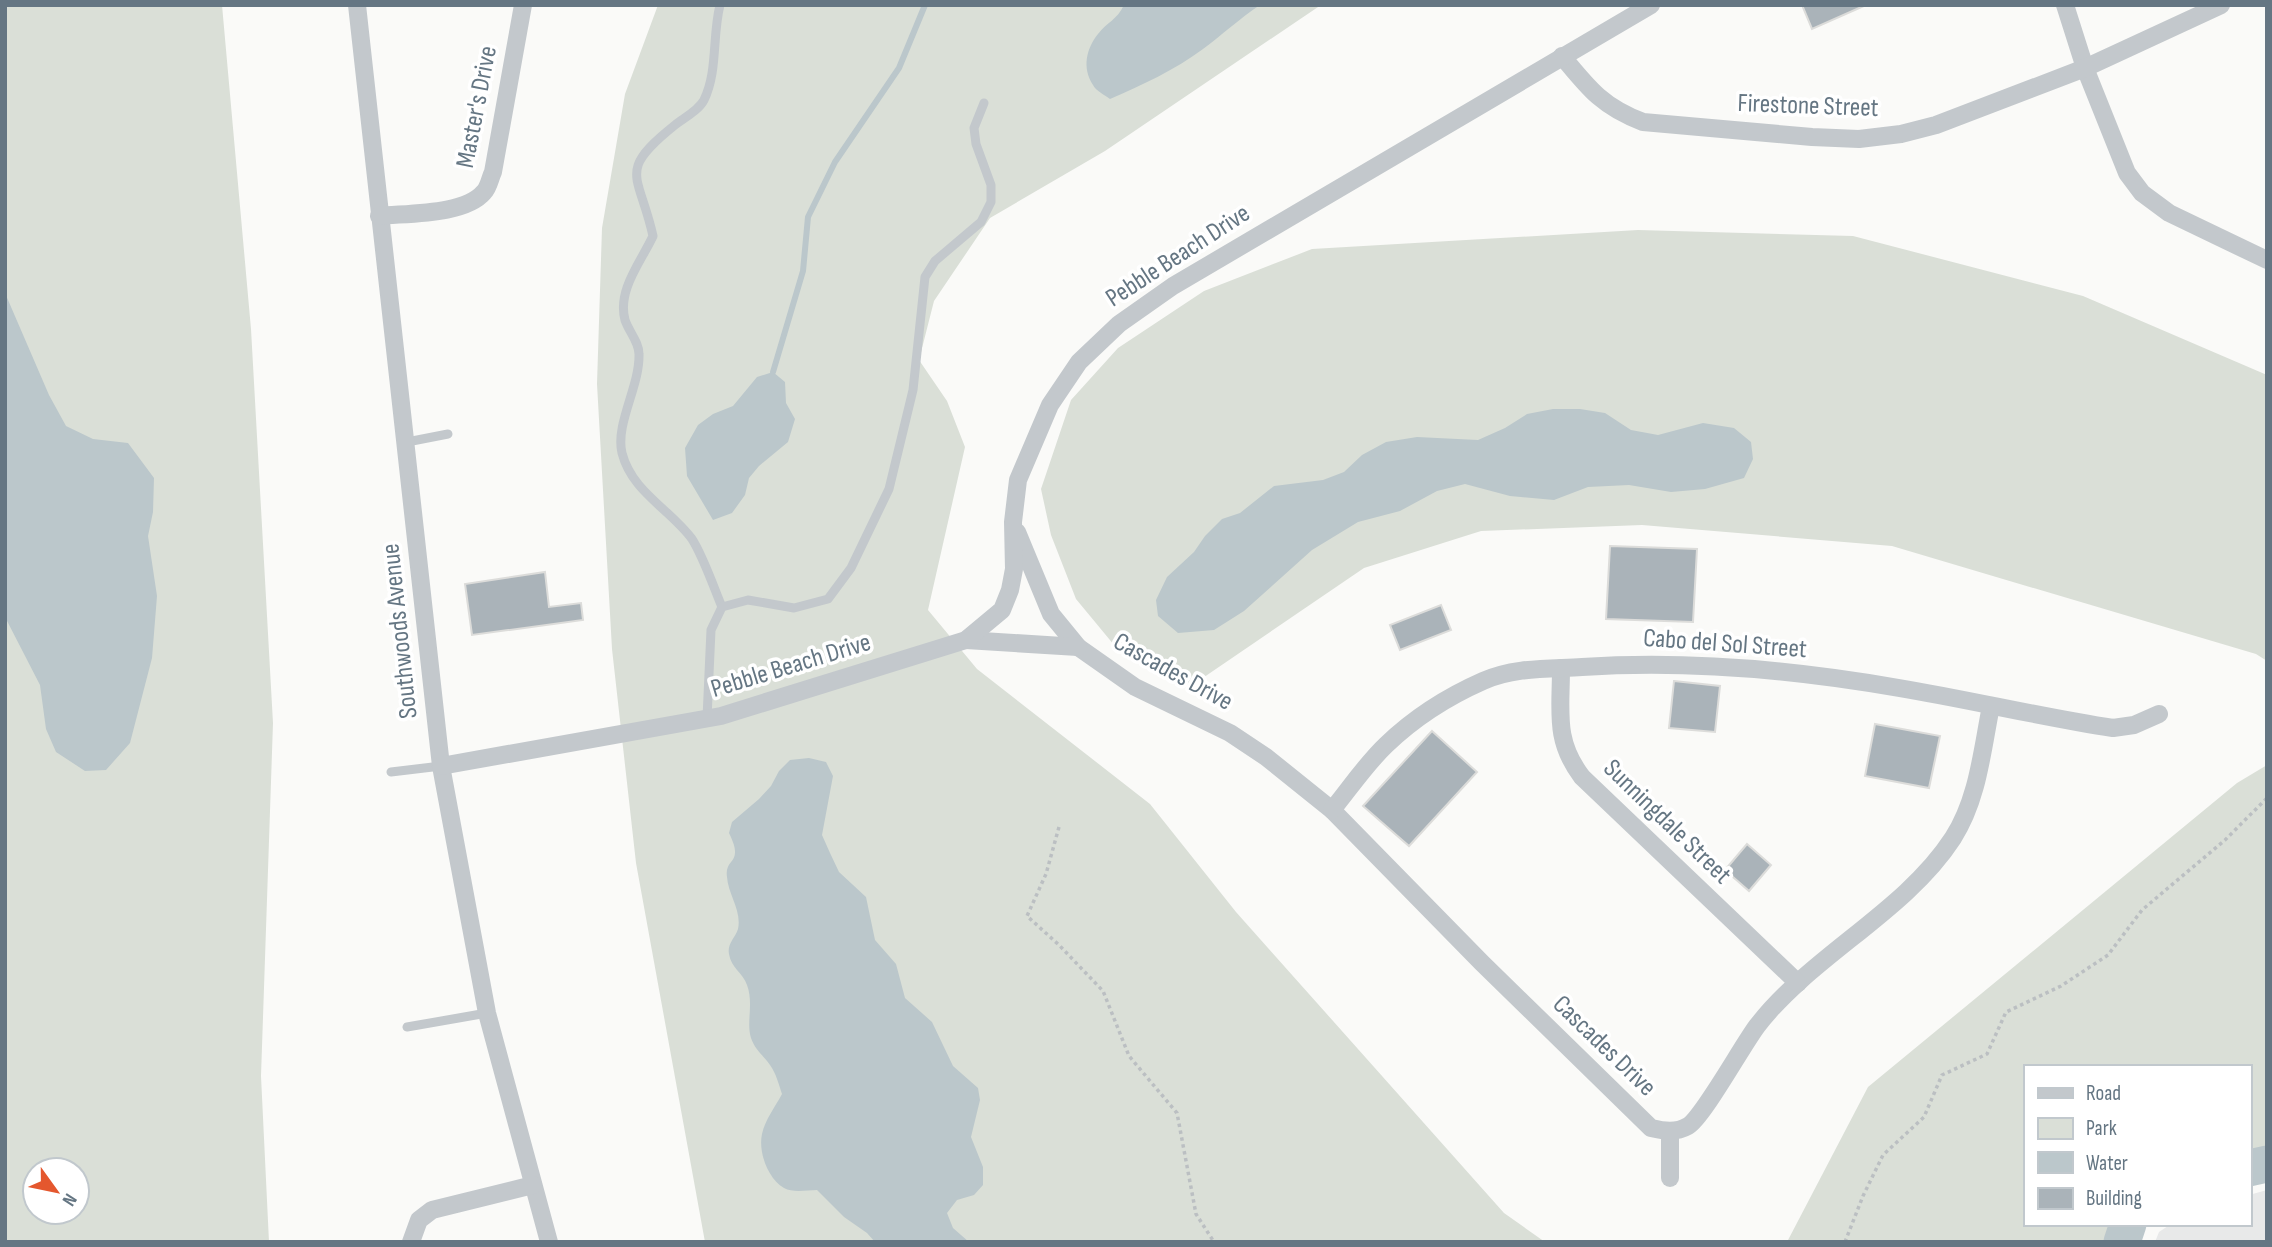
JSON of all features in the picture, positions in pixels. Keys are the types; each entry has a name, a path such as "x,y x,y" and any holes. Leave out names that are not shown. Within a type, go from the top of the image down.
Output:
{"street":[{"name":"Southwoods Avenue","path":"357,5 441,766 486,1013 549,1242"},
{"name":"Master's Drive","path":"379,216 455,208 474,201 486,190 493,172 523,5"},
{"name":"Pebble Beach Drive","path":"441,766 707,719 966,640 1002,610 1010,590 1014,569 1013,522 1018,480 1050,404 1079,362 1119,324 1173,286 1651,5"},
{"path":"2064,5 2085,68 2127,173 2143,193 2169,213 2267,260"},
{"name":"Firestone Street","path":"1562,56 1597,96 1618,113 1643,122 1859,139 1901,134 1936,124 2085,68 2221,5"},
{"name":"Cascades Drive","path":"1013,522 1051,614 1078,647 1135,687 1230,733 1266,757 1332,810 1482,963 1651,1128 1670,1132"},
{"path":"966,640 1078,647"},
{"name":"Cabo del Sol Street","path":"1332,810 1386,745 1451,696 1486,679 1524,670 1625,664 1715,667 1814,675 1900,688 2113,728 2134,725 2159,714"},
{"name":"Sunningdale Street","path":"1561,668 1561,731 1564,750 1572,764 1582,777 1798,984"},
{"path":"1670,1178 1670,1132 1688,1126 1695,1119 1759,1024 1798,984 1934,865 1955,835 1971,804 1992,706"},
{"path":"411,1242 419,1220 432,1210 533,1185"}],"lane":[{"path":"720,5 713,50 713,77 702,104 648,146 636,166 638,186 653,236 629,281 625,297 625,319 639,351 637,381 623,421 622,452 639,487 692,540 722,607"},
{"path":"707,719 710,630 722,607 748,600 794,608 828,599 851,568 889,489 913,390 925,277 935,261 981,222 991,201 991,185 976,144 974,128 984,103"},
{"path":"407,442 448,434"},
{"path":"391,772 441,766"},
{"path":"407,1027 486,1013"}],"path":[{"path":"1845,1242 1883,1155 1924,1117 1941,1075 1987,1054 2006,1012 2061,986 2108,955 2142,910 2224,840 2267,798"},
{"path":"1059,827 1046,874 1027,916 1103,991 1129,1056 1177,1114 1196,1214 1214,1242"}],"shaded area":[{"path":"2267,1190 2267,1242 2155,1242 2159,1232 2168,1226 2251,1226 2251,1194"}],"green space":[{"path":"5,5 222,5 251,329 273,723 261,1076 269,1242 5,1242"},
{"path":"658,5 1321,5 1105,151 990,218 934,301 919,360 947,401 965,447 928,610 977,669 1150,804 1236,912 1504,1213 1545,1242 705,1242 636,863 612,649 597,384 602,228 625,94"},
{"path":"1638,230 1853,236 2083,296 2267,375 2267,661 2256,654 1892,546 1642,525 1481,531 1364,568 1191,686 1124,657 1076,599 1051,535 1041,489 1071,400 1118,348 1204,291 1312,249"},
{"path":"2267,765 2267,1164 2251,1168 2251,1065 2024,1065 2024,1226 2127,1226 2122,1242 1787,1242 1868,1087 2237,783"}],"water":[{"path":"1124,5 1260,5 1181,64 1110,99 1098,91 1090,79 1087,72 1088,52 1101,30"},
{"path":"5,293 49,395 66,426 93,439 128,443 154,478 153,512 148,536 157,596 152,658 130,743 106,770 85,771 56,752 46,729 40,685 5,617"},
{"path":"773,372 785,382 786,403 795,419 788,442 749,478 745,495 732,513 713,520 687,476 685,448 698,425 713,414 733,406 757,377"},
{"path":"1553,409 1605,413 1631,430 1658,435 1703,423 1734,428 1751,442 1753,459 1744,478 1705,489 1671,492 1629,485 1588,487 1554,500 1510,496 1465,484 1437,491 1400,511 1358,522 1312,550 1244,611 1214,630 1178,633 1158,616 1156,600 1167,577 1194,552 1222,519 1240,513 1274,486 1323,480 1344,472 1362,455 1386,442 1417,437 1478,440 1527,414"},
{"path":"809,758 826,762 833,776 822,835 839,872 866,897 875,940 896,964 905,998 932,1022 953,1066 978,1088 980,1100 971,1137 983,1167 983,1185 974,1195 957,1200 947,1213 953,1228 969,1242 875,1242 817,1190 788,1190 778,1184 766,1164 762,1134 782,1094 772,1068 751,1038 749,992 729,954 739,922 727,877 728,866 735,856 729,833 732,822 759,799 790,760"}],"building":[{"path":"1802,5 1866,5 1812,29"},
{"path":"1610,546 1697,549 1693,622 1606,619"},
{"path":"545,572 549,607 581,603 583,620 472,635 465,584"},
{"path":"1441,605 1451,630 1400,650 1390,625"},
{"path":"1674,681 1720,686 1715,732 1669,728"},
{"path":"1875,724 1940,736 1929,788 1865,776"},
{"path":"1432,731 1477,772 1409,846 1363,806"},
{"path":"1747,844 1771,865 1749,891 1725,870"}],"waterway":[{"path":"773,372 803,271 808,217 835,162 899,68 925,5"},
{"path":"2251,1168 2267,1164"},
{"path":"2122,1242 2127,1226"}]}
